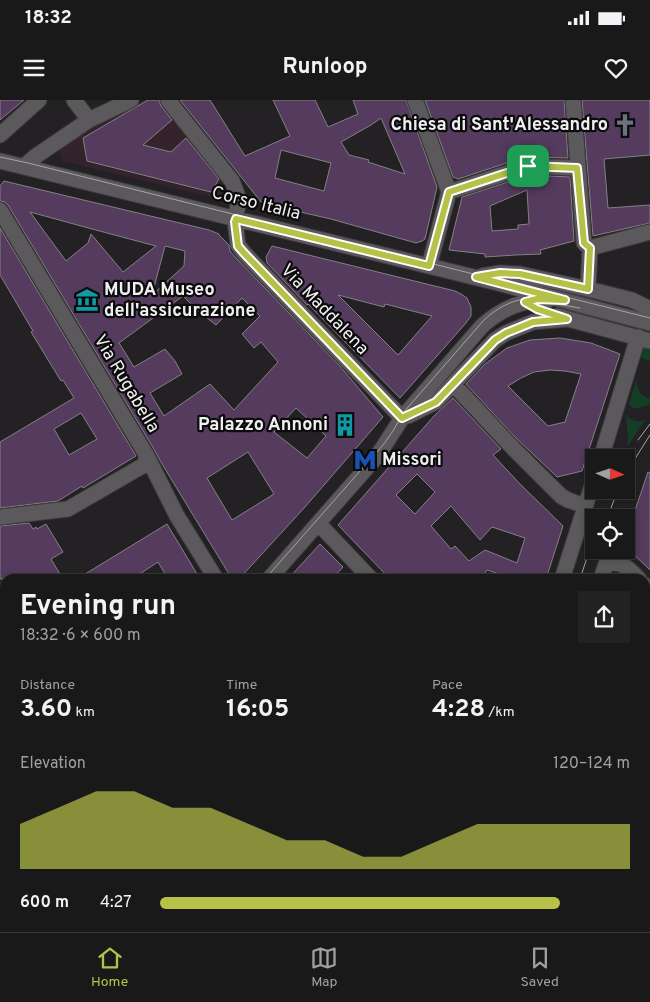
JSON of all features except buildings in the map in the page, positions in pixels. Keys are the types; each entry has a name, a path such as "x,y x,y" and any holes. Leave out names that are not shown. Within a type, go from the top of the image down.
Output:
{"street":[{"path":"0,135 39,100"},
{"path":"74,100 89,120"},
{"path":"27,167 28,163 36,156 89,120 131,100"},
{"name":"Via Maddalena","path":"168,100 232,181 238,199 235,222 238,246 402,418"},
{"path":"415,100 449,192 429,266"},
{"path":"573,100 584,243 590,248"},
{"name":"Corso Italia","path":"0,161 565,300"},
{"path":"449,192 528,166 577,168"},
{"name":"Via Rugabella","path":"0,210 147,456 177,516 213,574"},
{"path":"590,248 650,232"},
{"path":"588,289 590,248"},
{"path":"476,277 500,273 520,274 632,300 650,308"},
{"path":"498,282 537,309 567,319 644,339 604,449"},
{"path":"273,574 378,455 402,418 482,326 496,314 510,307 537,299 565,300 650,323"},
{"path":"402,418 436,402 495,340 506,333 533,322 567,319"},
{"path":"453,384 561,496 585,506"},
{"path":"0,517 68,509 144,465 147,456"},
{"path":"564,574 587,499"},
{"path":"318,524 366,574"},
{"path":"603,574 606,564 613,563 626,566 634,574"}],"shaded area":[{"path":"146,100 157,100 227,185 225,192 215,198 62,161 57,146 80,132"}],"green space":[{"path":"642,349 650,350 650,361 639,357"},
{"path":"636,381 640,393 650,399 650,404 634,408 629,404"},
{"path":"626,415 635,421 645,420 627,447 628,437"}],"tram line":[{"path":"0,157 650,318"},
{"path":"269,574 383,445 403,413 484,320 498,309 513,302 522,299 548,297"},
{"path":"538,303 580,308"},
{"path":"638,440 650,424"},
{"path":"635,459 650,435"},
{"path":"611,509 614,499"},
{"path":"582,574 587,559"}],"place":[{"name":"Chiesa di Sant'Alessandro","path":"625,125"},
{"name":"MUDA Museo dell'assicurazione","path":"87,300"},
{"name":"Palazzo Annoni","path":"345,425"},
{"name":"Missori","path":"365,460"}],"route":[{"path":"528,166 577,168 584,243 590,248 588,289 520,274 500,273 476,277 565,300 537,299 525,302 537,309 567,319 533,322 506,333 484,350 436,402 402,418 238,246 236,219 429,266 449,192 528,166"}]}
